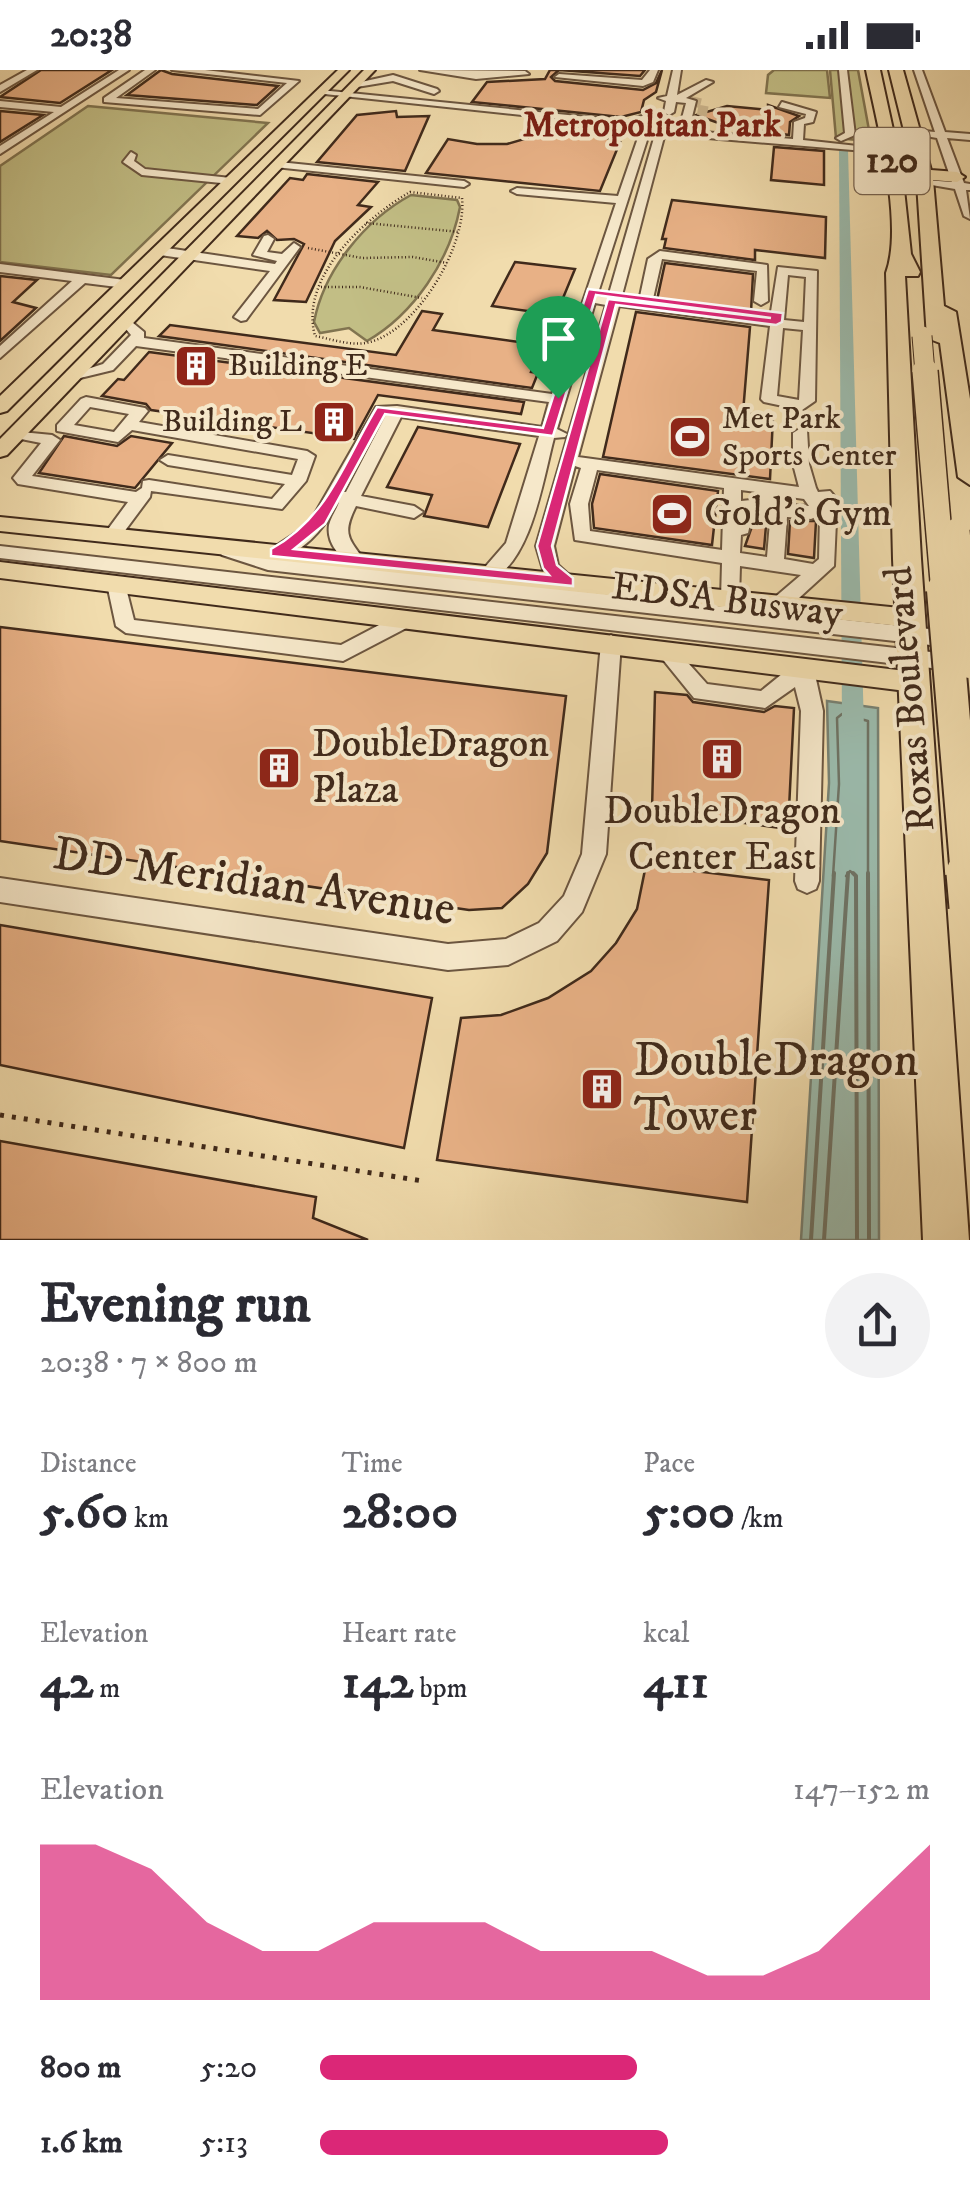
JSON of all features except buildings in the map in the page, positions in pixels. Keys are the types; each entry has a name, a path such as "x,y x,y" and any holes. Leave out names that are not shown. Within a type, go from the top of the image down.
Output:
{"highway":[{"name":"Roxas Boulevard","path":"873,70 889,148 902,254 913,276 930,337 970,663"},
{"name":"Roxas Boulevard","path":"896,70 924,178 932,258 930,337 970,907"},
{"path":"924,178 964,186"},
{"name":"120","path":"902,254 896,273 912,648"},
{"name":"120","path":"932,258 941,280 964,386 970,477"},
{"path":"907,560 914,569 940,584 970,584"},
{"path":"912,648 970,626"},
{"path":"912,648 970,690"},
{"path":"912,648 946,1240"},
{"path":"920,802 946,790 970,792"}],"main road":[{"path":"0,407 344,70"},
{"path":"0,451 357,84 374,72"},
{"path":"0,524 781,603 815,616 880,623 912,648 878,665 666,650 0,570"}],"street":[{"path":"0,79 16,70"},
{"path":"0,90 33,70"},
{"path":"0,151 125,70"},
{"path":"151,70 107,100 260,112 294,81 176,70"},
{"path":"423,70 525,74"},
{"path":"559,77 642,82 650,80 654,70"},
{"path":"568,582 550,568 545,546 613,298 655,181 676,70"},
{"path":"710,82 711,70"},
{"path":"841,138 850,134 843,70"},
{"path":"918,70 964,186 970,216"},
{"path":"932,70 944,104"},
{"path":"374,72 434,91"},
{"path":"455,108 478,73"},
{"path":"630,124 648,118 670,97 710,82 729,84"},
{"path":"289,86 344,98 664,129 699,129 757,139 889,148"},
{"path":"844,87 857,88"},
{"path":"670,97 692,101 687,118 699,129"},
{"path":"0,104 62,110"},
{"path":"270,105 305,108"},
{"path":"782,105 811,112 810,120 799,122 798,140"},
{"path":"648,118 664,129"},
{"path":"942,135 954,131 950,121"},
{"path":"488,574 515,544 622,200 664,129"},
{"path":"913,133 970,137"},
{"path":"131,155 128,162 142,172 230,181"},
{"path":"283,161 318,160"},
{"path":"283,161 464,184"},
{"path":"517,191 622,200"},
{"path":"268,240 259,255 284,259"},
{"path":"160,251 215,258 284,259"},
{"path":"639,301 654,259 660,255 763,268 761,301"},
{"path":"241,317 284,259"},
{"path":"0,268 126,284"},
{"path":"785,270 813,274 810,322 807,400 802,405 772,402 768,390 785,270"},
{"path":"0,354 82,279"},
{"path":"591,295 810,322"},
{"path":"76,376 108,367 139,335 127,322"},
{"path":"133,341 558,398"},
{"path":"86,402 140,410 118,437 63,428 86,402"},
{"path":"276,552 311,531 342,498 397,412 576,437"},
{"path":"17,434 52,440 21,474 24,480 276,505 302,473 306,454 138,427"},
{"path":"775,565 778,511 818,511 799,469 801,433"},
{"path":"112,536 187,435"},
{"path":"168,460 302,473 355,473"},
{"path":"568,460 830,499 828,561 781,603"},
{"path":"590,464 579,504 580,536 807,569"},
{"path":"733,484 736,560"},
{"path":"730,599 744,508 772,504 762,488"},
{"path":"342,498 414,512"},
{"path":"342,498 338,534 356,560"},
{"name":"EDSA Busway","path":"211,546 274,565 815,616"},
{"name":"EDSA Busway","path":"0,552 811,661"},
{"path":"116,584 126,626 343,654 407,619"},
{"path":"912,648 970,642"},
{"name":"DD Meridian Avenue","path":"0,890 448,958 508,952 548,932 573,904 594,854 611,644"},
{"path":"912,648 970,663"},
{"path":"666,650 701,692 765,700 811,661"},
{"path":"806,881 812,711 805,688 811,661"}],"path":[{"path":"410,192 462,198 465,202 460,232 448,264 404,320 379,338 367,343 342,340 315,336 310,329 310,315 340,252 366,223 410,192"},
{"path":"366,223 460,232"},
{"path":"284,259 340,252 362,258 413,257 448,264"},
{"path":"321,287 354,283 376,291 393,290 422,298"},
{"path":"338,346 342,340"},
{"path":"0,1115 423,1180"}],"shaded area":[{"path":"774,70 827,70 830,98 766,93 768,75"},
{"path":"830,70 858,70 871,141 836,138"},
{"path":"88,106 268,123 111,275 0,262 0,166"},
{"path":"411,195 457,200 460,207 439,266 400,316 367,341 349,328 320,333 314,322 337,266 363,232"}],"water":[{"path":"827,701 878,708 879,1240 801,1240 829,783"}],"waterway":[{"path":"843,150 853,728"}],"tunnel":[{"path":"691,101 704,104 700,124"}],"place":[{"name":"Building E","path":"196,366"},
{"name":"Building L","path":"334,422"},
{"name":"Met Park Sports Center","path":"690,437"},
{"name":"Gold's Gym","path":"672,514"},
{"name":"DoubleDragon Center East","path":"722,759"},
{"name":"DoubleDragon Plaza","path":"279,768"},
{"name":"DoubleDragon Tower","path":"602,1089"}],"district":[{"name":"Metropolitan Park","path":"652,126"}],"route":[{"path":"592,291 777,313 776,322 612,302 545,546 550,568 568,582 276,552 311,531 320,520 381,410 548,433 558,398 592,291"}]}
